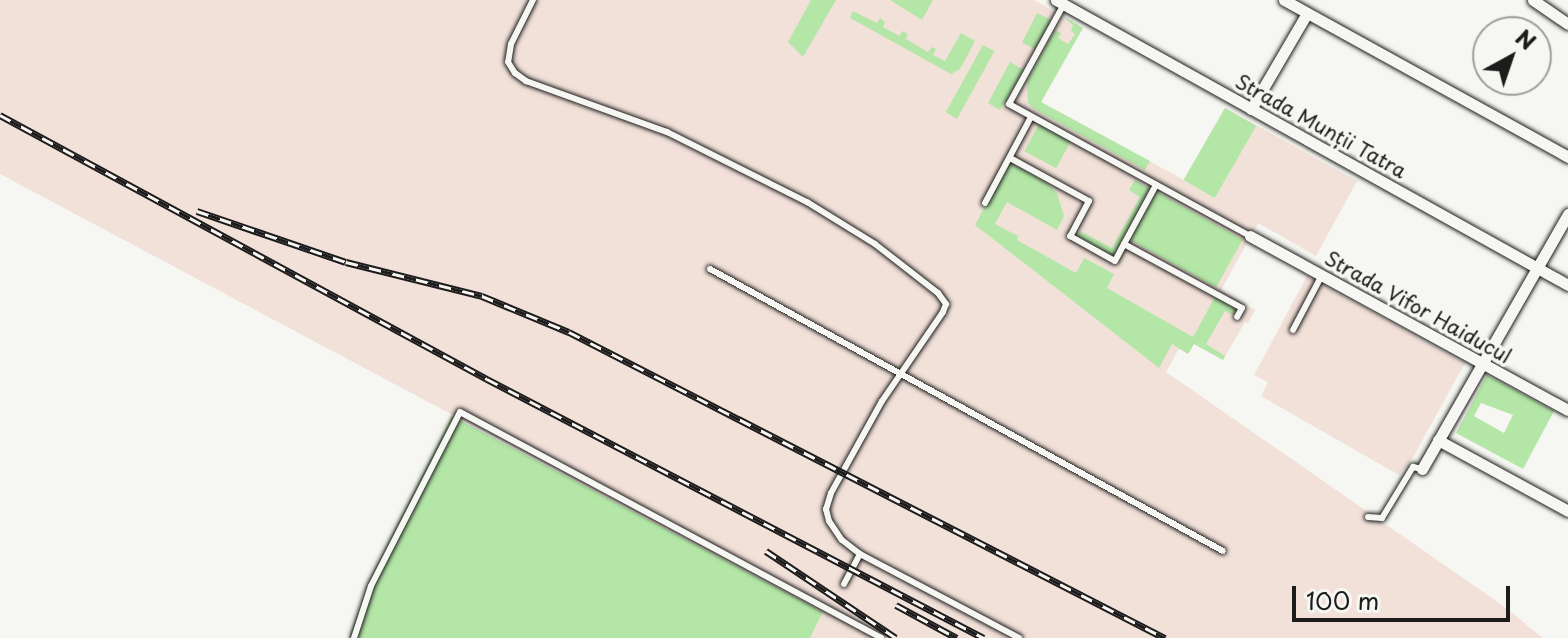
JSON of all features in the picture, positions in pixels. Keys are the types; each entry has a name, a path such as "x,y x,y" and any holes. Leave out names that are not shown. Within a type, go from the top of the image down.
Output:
{"street":[{"path":"1533,0 1568,24"},
{"name":"Strada Munții Tatra","path":"1060,2 1568,285"},
{"path":"1291,2 1568,157"},
{"path":"1251,109 1307,13"},
{"path":"1422,469 1568,214"},
{"name":"Strada Vifor Haiducul","path":"1250,236 1568,410"},
{"path":"1438,440 1568,511"}],"lane":[{"path":"533,0 511,44 508,62 515,73 526,81 667,132 807,202 875,244 938,293 946,304 943,312 877,409 826,509 829,521 842,540 860,554 1019,638"},
{"path":"1060,2 1009,104 1250,236"},
{"path":"985,203 1031,117"},
{"path":"1010,158 1089,201 1070,236 1115,261 1156,185"},
{"path":"1124,244 1242,308 1237,317"},
{"path":"710,269 1223,551"},
{"path":"1293,330 1322,275"},
{"path":"354,638 371,586 460,412 881,638"},
{"path":"1368,517 1382,518 1413,467 1422,469"},
{"path":"844,584 860,554"}],"shaded area":[{"path":"0,0 1034,0 1083,28 1041,102 1184,180 1225,108 1357,181 1316,256 1258,223 1221,290 1255,310 1248,323 1245,322 1223,360 1194,344 1188,354 1179,349 1166,372 1502,605 1543,638 810,638 823,612 0,174"},
{"path":"1307,276 1465,363 1412,459 1399,475 1261,396 1268,382 1254,375"}],"green space":[{"path":"811,0 836,0 803,57 788,42"},
{"path":"890,0 933,0 922,20"},
{"path":"853,11 877,23 880,18 885,22 883,27 899,36 903,31 908,34 906,39 928,52 932,47 936,49 933,55 945,61 961,33 975,41 960,69 951,74 850,18"},
{"path":"1037,13 1051,20 1036,50 1022,42"},
{"path":"1062,15 1083,28 1041,102 1150,161 1145,170 1028,103 1027,82 1055,30 1061,33 1058,38 1068,44 1075,34 1071,31 1073,25"},
{"path":"983,45 994,51 957,119 946,112"},
{"path":"1010,62 1024,70 1000,110 988,103"},
{"path":"1225,108 1256,126 1215,198 1184,180"},
{"path":"1039,124 1071,141 1056,168 1024,151"},
{"path":"1009,162 1047,183 1057,193 1064,216 1057,230 1007,202 995,224 1076,273 1084,258 1114,274 1107,288 1193,337 1215,297 1236,309 1233,315 1225,311 1206,344 1225,356 1223,360 1194,344 1188,354 1172,344 1159,368 975,225"},
{"path":"1135,180 1150,189 1113,257 1077,237 1080,231 1112,248 1140,197 1129,190"},
{"path":"1157,192 1243,240 1216,288 1130,240"},
{"path":"1487,375 1554,411 1523,469 1456,433","holes":["1481,403 1513,415 1504,433 1474,416"]},
{"path":"452,416 823,612 810,638 349,638 370,579"}],"railway":[{"path":"0,115 487,379 984,638"},
{"path":"197,211 346,262 482,296 569,332 1165,638"},
{"path":"766,551 896,638"},
{"path":"896,605 957,638"}]}
